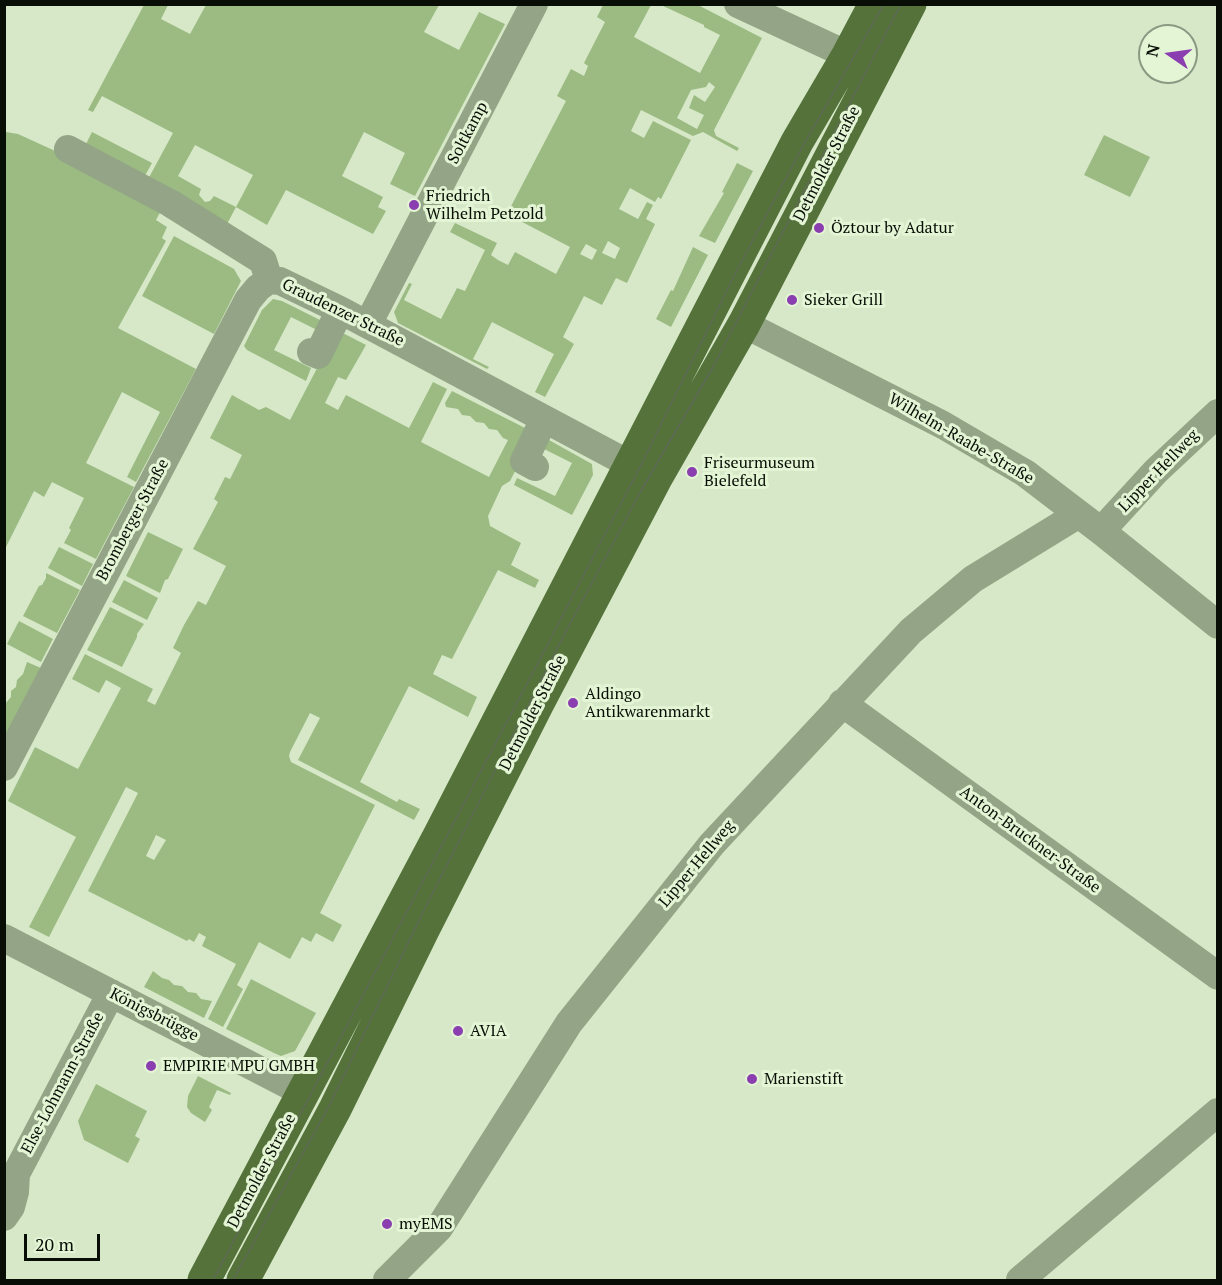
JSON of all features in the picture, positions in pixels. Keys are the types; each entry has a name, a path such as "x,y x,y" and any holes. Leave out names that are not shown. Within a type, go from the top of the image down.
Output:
{"main road":[{"name":"Detmolder Straße","path":"204,1281 631,465 797,142 875,4"},
{"name":"Detmolder Straße","path":"243,1281 335,1109 538,703 656,478 744,324 910,4"},
{"path":"711,308 744,324"},
{"path":"304,1093 335,1109"}],"street":[{"name":"Soltkamp","path":"368,324 534,4"},
{"path":"738,4 848,55"},
{"name":"Graudenzer Straße","path":"68,149 170,203 263,261 269,280 280,281 368,324 631,465"},
{"name":"Bromberger Straße","path":"4,767 248,300 269,280"},
{"path":"311,352 318,355 340,310"},
{"name":"Wilhelm-Raabe-Straße","path":"744,324 943,425 1025,473 1218,625"},
{"name":"Lipper Hellweg","path":"1101,531 1156,471 1218,413"},
{"path":"535,467 524,461 544,419"},
{"name":"Lipper Hellweg","path":"387,1281 439,1228 554,1045 635,939 712,844 911,632 973,579 1079,514"},
{"name":"Anton-Bruckner-Straße","path":"842,703 1218,976"},
{"name":"Königsbrügge","path":"4,938 304,1093"},
{"name":"Else-Lohmann-Straße","path":"4,1217 11,1208 15,1192 10,1171 111,993"},
{"path":"1020,1281 1218,1112"}],"green space":[{"path":"144,5 168,5 161,19 190,34 206,5 439,5 424,32 459,50 479,12 505,24 415,196 390,184 405,153 364,132 342,176 383,197 378,207 386,211 373,234 286,190 267,225 236,207 226,226 146,183 173,133 102,96 93,112 88,110","holes":["195,145 253,175 236,207 214,196 210,201 205,202 199,195 201,189 178,176"]},
{"path":"603,5 651,5 634,37 700,73 720,35 661,5 698,5 762,38 714,130 716,136 739,148 737,151 703,132 693,136 641,110 631,131 644,138 653,121 691,140 661,199 658,197 655,202 630,188 619,209 638,219 647,202 653,205 646,219 655,224 627,283 616,278 602,305 584,296 563,337 574,344 545,397 535,392 554,354 492,322 473,359 489,367 487,369 398,323 394,312 409,283 412,284 404,300 441,319 457,288 465,291 485,250 450,232 455,223 497,243 491,255 498,260 508,265 515,252 556,274 570,247 507,214 566,101 557,96 571,69 584,76 588,66 584,63 605,22 597,17","holes":["709,82 715,87 705,102 694,95 689,108 704,115 697,129 677,118 691,90 706,87","608,241 620,248 615,259 602,253","586,244 597,250 592,260 580,254"]},
{"path":"6,132 18,134 64,155 163,207 156,220 167,227 162,238 166,241 118,328 196,369 136,482 127,477 160,412 122,392 86,463 134,487 96,559 64,543 84,498 52,482 44,497 34,491 5,549"},
{"path":"92,132 152,163 142,181 83,150"},
{"path":"1104,135 1150,157 1130,197 1084,175"},
{"path":"737,163 753,171 715,243 699,236 724,193 722,192"},
{"path":"174,236 234,269 241,281 214,334 142,296"},
{"path":"693,247 708,255 671,327 656,319 671,290 673,291"},
{"path":"273,299 282,301 326,323 321,332 291,317 274,350 311,368 306,381 247,350 244,346 262,310"},
{"path":"337,330 366,345 346,380 338,377 325,403 338,410 346,395 409,428 433,382 447,389 421,442 489,477 508,440 503,438 497,430 489,429 484,423 476,422 470,416 462,415 458,409 446,407 445,403 452,391 535,433 510,481 502,486 488,516 490,526 521,543 511,565 539,580 535,588 498,570 452,659 442,655 433,674 477,697 468,717 409,686 360,782 397,802 399,799 420,809 414,820 298,760 320,718 310,713 290,752 291,762 375,805 320,913 342,925 333,942 316,933 311,942 302,937 290,959 259,942 237,985 243,989 223,1027 208,1019 236,964 202,946 206,937 199,933 194,942 189,939 187,941 88,891 138,793 126,787 49,937 29,927 76,837 8,801 35,747 78,769 121,688 106,680 99,693 72,679 85,654 153,689 147,701 155,705 181,653 173,648 184,625 198,601 206,605 226,566 193,549 218,502 214,499 225,477 230,479 242,455 210,438 232,395 259,410 266,407 290,420","holes":["156,835 166,840 154,860 146,856"]},
{"path":"549,440 592,464 593,475 572,515 514,485 517,478 555,496 572,463 544,449"},
{"path":"148,532 183,549 160,593 126,576"},
{"path":"59,547 93,564 82,586 48,568"},
{"path":"46,573 80,590 57,633 23,616 39,586 46,578"},
{"path":"124,580 158,598 147,620 112,602"},
{"path":"110,607 144,624 122,667 87,650"},
{"path":"19,621 53,639 41,662 7,644"},
{"path":"27,662 41,668 5,738 4,705 11,697 11,691 16,687 17,680 23,674"},
{"path":"153,971 174,985 196,993 201,999 212,1001 204,1018 144,987"},
{"path":"251,979 316,1013 295,1051 281,1056 226,1029"},
{"path":"198,1076 231,1093 230,1095 217,1090 209,1107 212,1110 205,1122 191,1113 187,1107 188,1096"},
{"path":"96,1084 147,1111 135,1136 140,1139 128,1163 84,1140 78,1121"}],"tram line":[{"path":"213,1280 639,469 736,272 804,144 884,4"},
{"path":"233,1280 329,1106 427,904 564,635 642,489 713,367 901,4"}],"place":[{"name":"Friedrich Wilhelm Petzold","path":"414,205"},
{"name":"Öztour by Adatur","path":"819,228"},
{"name":"Sieker Grill","path":"792,300"},
{"name":"Friseurmuseum Bielefeld","path":"692,472"},
{"name":"Aldingo Antikwarenmarkt","path":"573,703"},
{"name":"AVIA","path":"458,1031"},
{"name":"EMPIRIE MPU GMBH","path":"151,1066"},
{"name":"Marienstift","path":"752,1079"},
{"name":"myEMS","path":"387,1224"}]}
